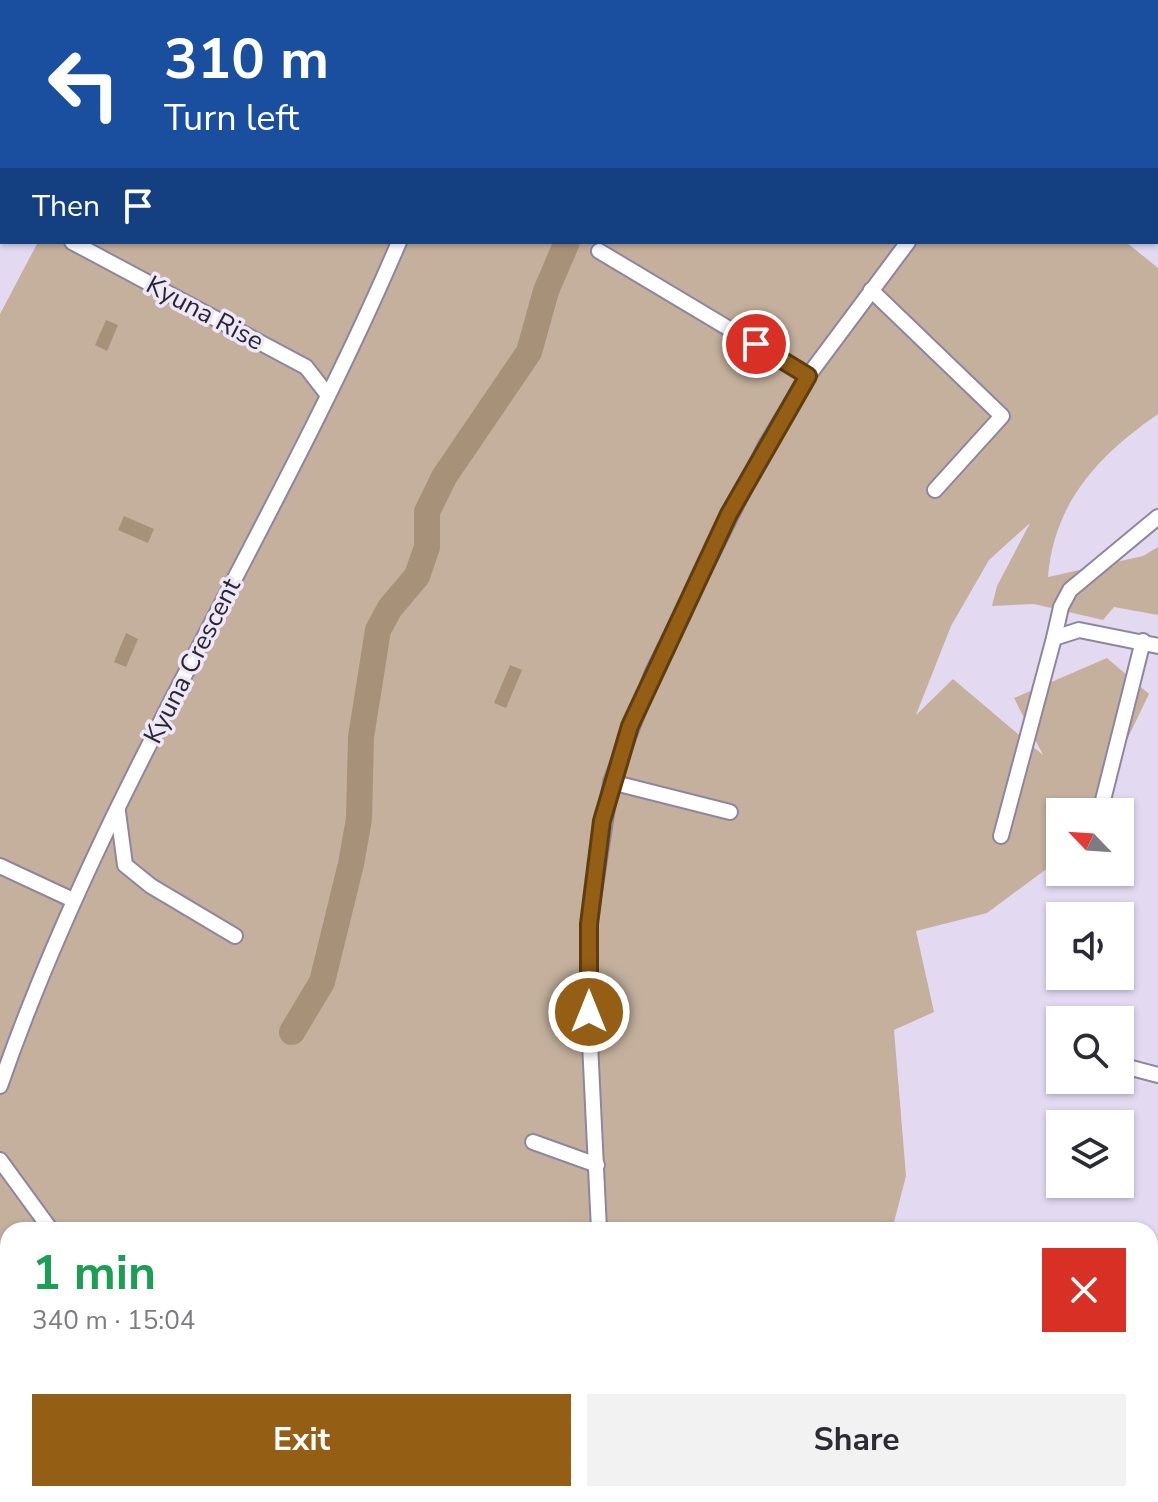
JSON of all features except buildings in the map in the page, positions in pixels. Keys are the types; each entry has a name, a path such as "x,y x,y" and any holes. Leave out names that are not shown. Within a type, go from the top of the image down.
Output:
{"street":[{"name":"Kyuna Rise","path":"76,244 306,367 327,394"},
{"name":"Kyuna Crescent","path":"0,1086 73,900 327,394 398,244"},
{"path":"599,1222 590,1043 589,924 611,782 653,672 729,514 808,376 906,244"},
{"path":"599,251 808,376"},
{"path":"871,290 1002,416 935,490"},
{"path":"1001,836 1061,607 1070,590 1158,517"},
{"path":"1054,638 1079,630 1151,644 1104,798"},
{"path":"611,782 730,812"},
{"path":"117,812 125,865 151,886 235,936"},
{"path":"0,866 73,900"},
{"path":"1134,1069 1158,1075"},
{"path":"533,1142 597,1165"},
{"path":"0,1160 45,1222"}],"shaded area":[{"path":"37,244 1128,244 1158,268 1158,414 1117,446 1083,483 1059,526 1048,577 1143,556 1158,547 1158,615 1114,607 1103,620 1034,604 992,606 997,586 1030,523 989,560 951,626 916,715 953,679 1043,755 1014,698 1107,658 1149,694 1099,798 1046,798 1046,869 987,913 916,931 934,1012 894,1030 906,1176 894,1222 0,1222 0,314"},
{"path":"106,320 118,325 107,351 95,345"},
{"path":"124,516 154,529 148,543 118,530"},
{"path":"126,633 138,639 126,667 114,662"},
{"path":"510,665 522,670 506,708 494,703"}],"waterway":[{"path":"292,1032 322,982 351,864 359,819 361,737 378,630 390,608 417,576 427,547 427,512 444,477 529,352 546,291 566,244"}],"route":[{"path":"589,1012 589,924 602,821 630,726 729,514 808,376 756,344"}]}
